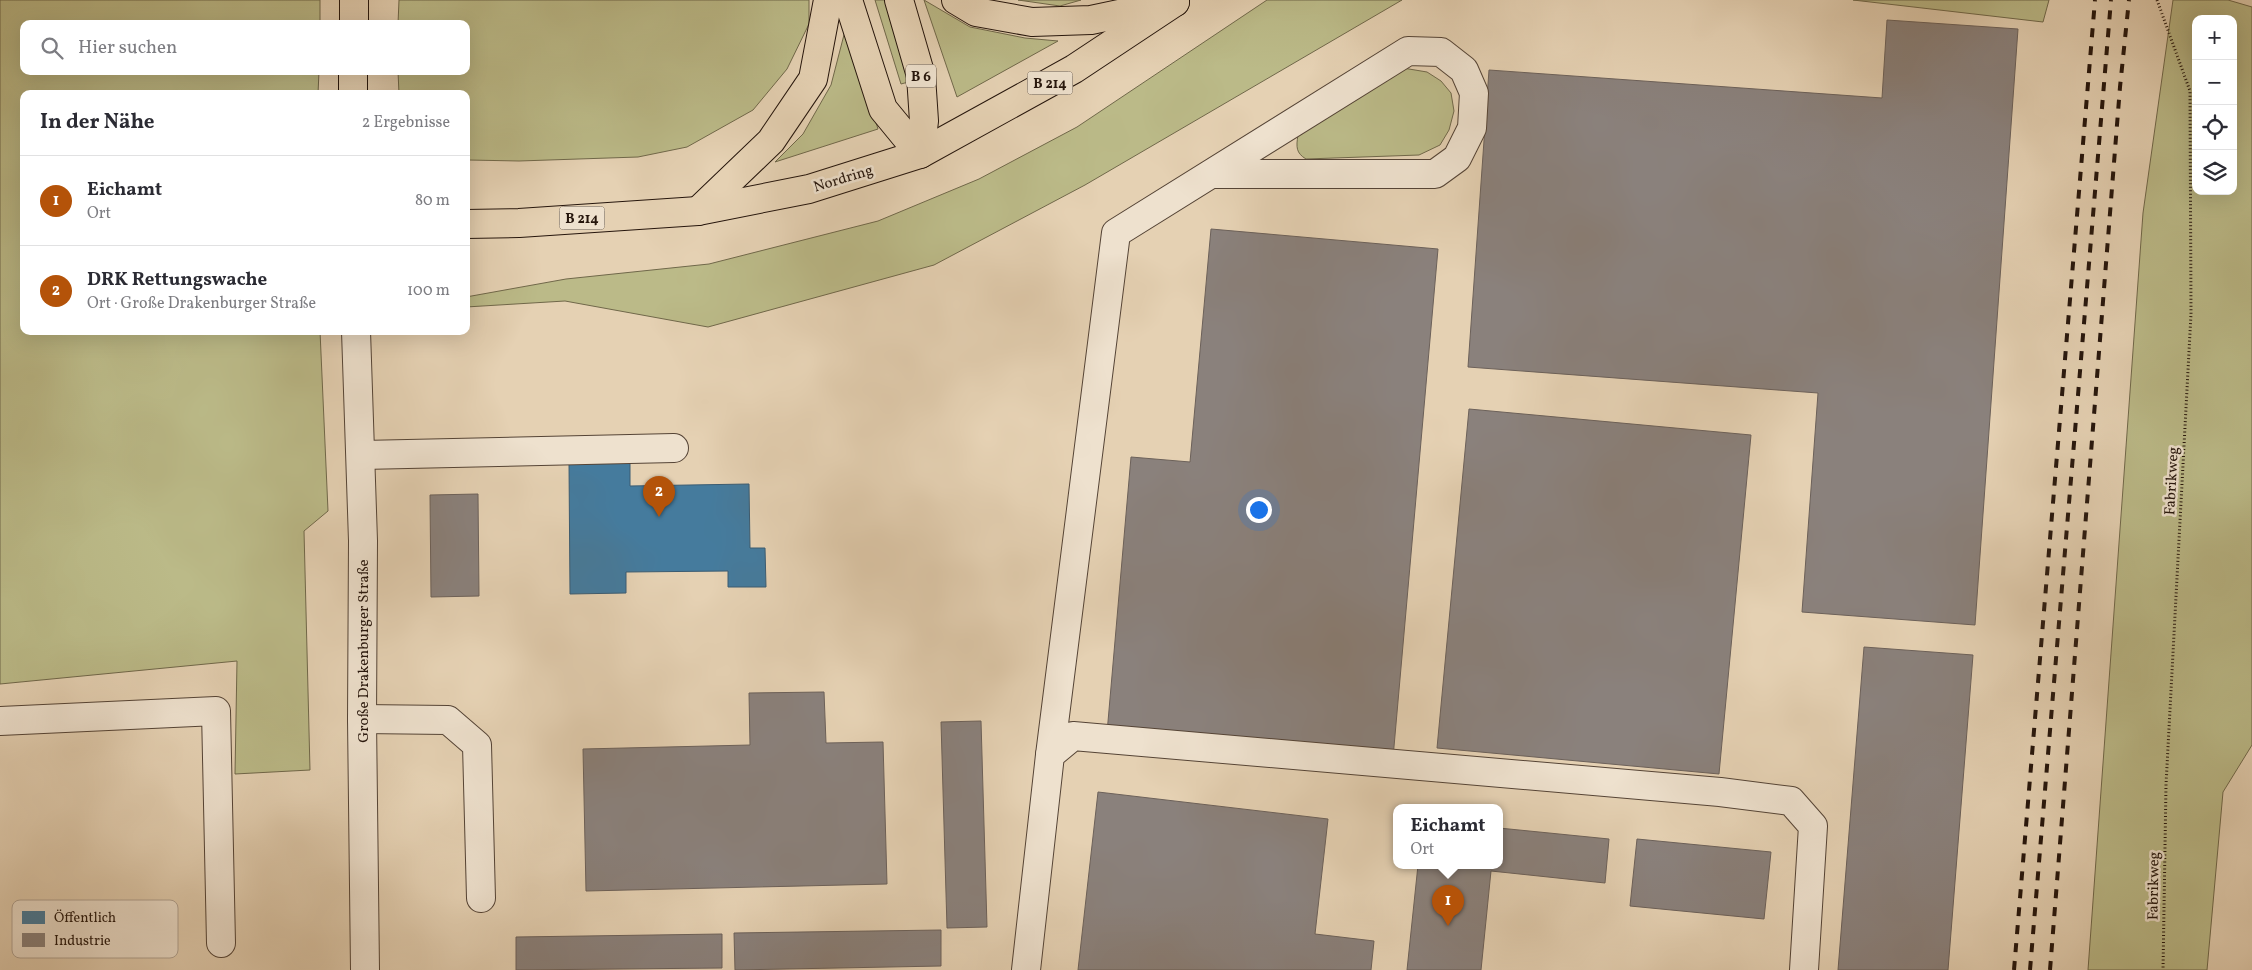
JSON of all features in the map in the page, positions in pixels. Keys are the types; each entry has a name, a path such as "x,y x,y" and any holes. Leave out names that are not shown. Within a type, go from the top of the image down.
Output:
{"main road":[{"path":"354,0 354,20"},
{"path":"698,211 771,141 813,79 828,0"},
{"path":"848,0 883,109 920,154"},
{"name":"B 6","path":"899,0 921,76 924,121 920,154"},
{"path":"956,0 976,12 1032,22 1091,20 1176,1"},
{"name":"Nordring","path":"470,224 698,211 810,189 920,154 1074,69 1176,1"},
{"path":"353,90 354,75"}],"street":[{"path":"1026,970 1050,755 1116,233 1408,51 1440,52 1464,70 1474,93 1472,128 1457,158 1435,174 1211,174"},
{"name":"Große Drakenburger Straße","path":"356,335 362,455 362,719 365,970"},
{"path":"362,455 674,448"},
{"path":"0,721 216,711 221,943"},
{"path":"362,719 448,720 477,746 481,898"},
{"path":"1050,755 1073,736 1720,792 1791,802 1813,826 1804,970"}],"path":[{"name":"Fabrikweg","path":"2157,0 2190,91 2191,314 2166,786 2163,970"}],"shaded area":[{"path":"0,0 320,0 320,20 20,20 20,75 319,75 318,90 20,90 20,335 320,335 328,511 304,531 310,770 235,774 237,661 0,684"},
{"path":"399,0 809,0 809,24 787,69 753,110 687,147 638,157 519,161 470,160 470,90 399,90 398,75 470,75 470,20 398,20"},
{"path":"875,0 886,0 912,81 901,84"},
{"path":"924,0 970,27 1025,38 1058,41 957,97"},
{"path":"1018,0 1081,0 1060,6"},
{"path":"1267,0 1402,0 1085,185 934,265 708,327 565,301 470,307 470,296 566,279 709,264 878,221 979,179 1077,127"},
{"path":"1853,0 2049,0 2043,22"},
{"path":"2173,0 2228,0 2252,7 2252,745 2223,792 2207,970 2088,970 2143,213"},
{"path":"846,27 878,129 775,162 803,134 831,85"},
{"path":"1403,68 1427,72 1441,81 1451,93 1454,111 1449,130 1440,145 1419,155 1306,159 1300,154 1297,146 1298,135"}],"building: Öffentlich":[{"path":"630,462 630,486 749,484 750,548 765,548 766,587 728,587 728,571 626,572 626,593 570,594 569,463"}],"building: Industrie":[{"path":"1887,20 2018,29 1975,625 1802,612 1818,393 1468,367 1489,70 1882,98"},
{"path":"1211,229 1438,249 1393,758 1107,733 1131,457 1190,462"},
{"path":"1469,409 1751,435 1719,774 1437,748"},
{"path":"478,494 479,596 431,597 430,495"},
{"path":"1864,647 1973,655 1948,970 1838,970"},
{"path":"824,692 826,743 883,742 887,884 586,891 583,749 750,745 749,693"},
{"path":"981,721 987,927 947,928 941,722"},
{"path":"1098,792 1328,819 1315,934 1374,941 1371,970 1078,970"},
{"path":"1503,828 1609,839 1605,883 1491,871 1481,970 1407,970 1418,869 1503,869"},
{"path":"1637,839 1771,852 1764,919 1630,906"},
{"path":"941,930 941,966 735,970 734,933"},
{"path":"722,934 722,968 516,970 516,937"}],"railway":[{"path":"2014,970 2095,0"},
{"path":"2030,970 2111,0"},
{"path":"2050,970 2120,87 2129,0"}],"place":[{"name":"DRK Rettungswache","path":"659,517"},
{"name":"Eichamt","path":"1448,926"}]}
